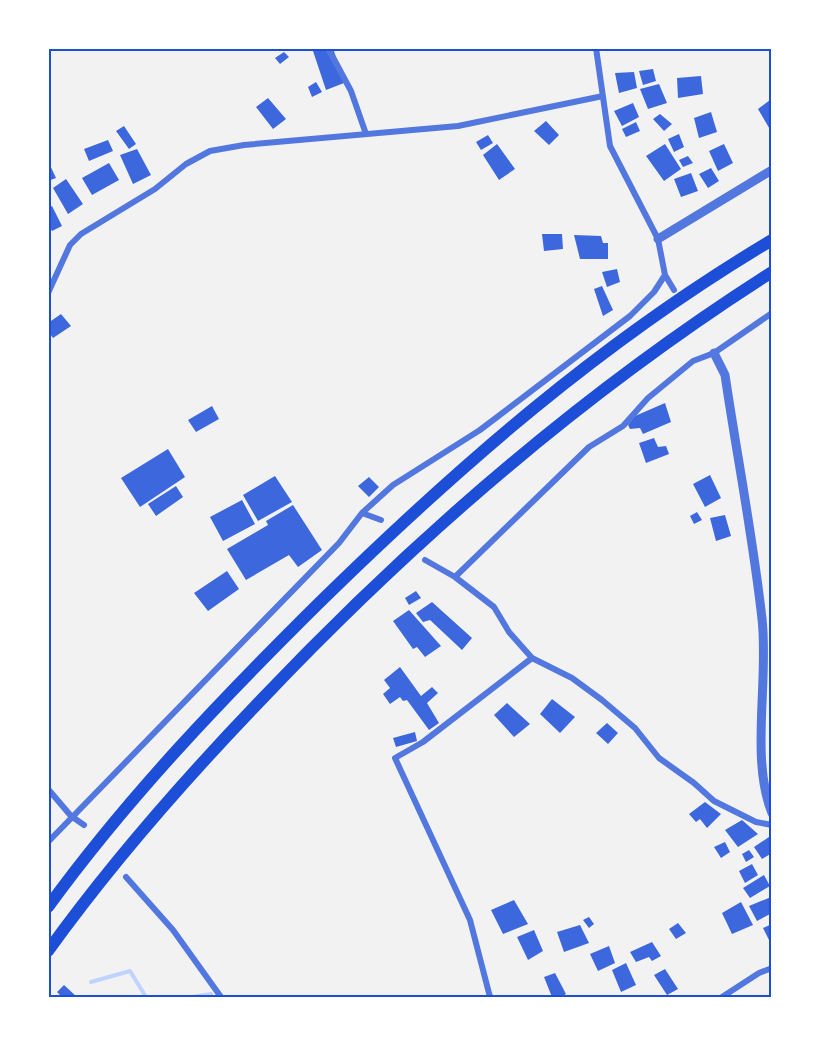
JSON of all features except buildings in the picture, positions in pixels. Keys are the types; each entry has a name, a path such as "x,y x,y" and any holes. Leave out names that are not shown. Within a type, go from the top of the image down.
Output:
{"highway":[{"path":"48,907 140,793 256,665 462,467 568,379 660,313 772,240"},
{"path":"48,951 203,761 352,605 462,507 578,410 675,337 772,272"}],"street":[{"path":"328,48 351,91 366,134"},
{"path":"596,48 610,146 658,238 665,275 674,290"},
{"path":"48,293 70,245 81,234 155,189 186,164 210,151 244,145 458,126 603,96"},
{"path":"658,238 772,170"},
{"path":"48,842 339,543 362,513 393,484 480,430 630,316 654,292 665,275"},
{"path":"456,577 589,447 623,426 648,398 693,361 714,353 772,313"},
{"path":"714,353 725,375 769,667 761,777 772,813"},
{"path":"362,513 381,520"},
{"path":"425,560 456,577 494,607 509,632 532,658 572,678 602,700 635,728 659,759 694,783 714,801 756,822 772,825"},
{"path":"490,997 470,920 395,759 423,742 532,658"},
{"path":"48,789 71,816 84,825"},
{"path":"126,877 180,939 221,997"},
{"path":"722,997 759,973 772,968"}],"waterway":[{"path":"91,982 130,971 146,997"},
{"path":"192,997 211,994 212,997"}]}
